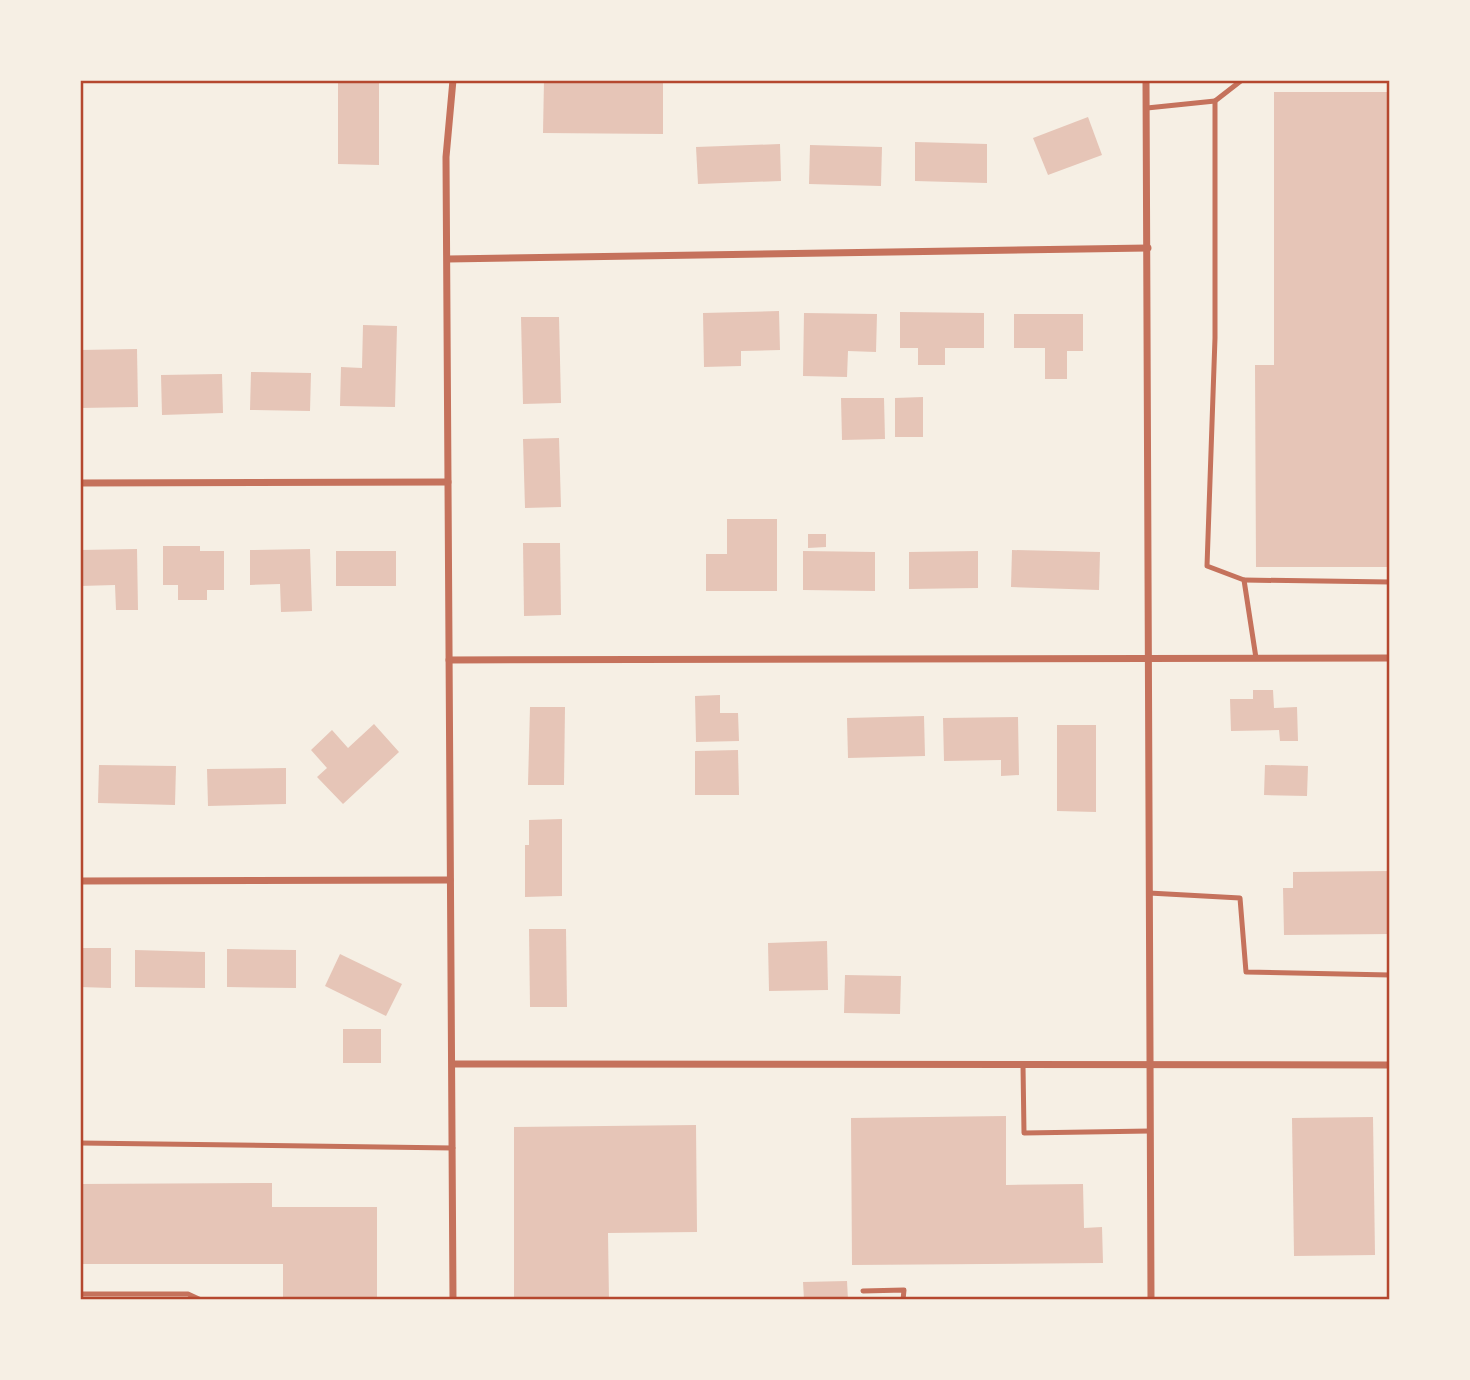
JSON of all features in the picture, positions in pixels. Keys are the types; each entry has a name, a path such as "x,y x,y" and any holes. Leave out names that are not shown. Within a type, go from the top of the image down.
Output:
{"street":[{"path":"453,80 446,157 453,1300"},
{"path":"1146,80 1151,1300"},
{"path":"448,259 1148,248"},
{"path":"80,483 448,482"},
{"path":"449,660 1390,657"},
{"path":"80,881 450,880"},
{"path":"453,1064 1390,1065"}],"lane":[{"path":"1147,108 1215,101 1242,80"},
{"path":"1215,101 1215,338 1207,566 1244,580 1390,582"},
{"path":"1244,580 1256,658"},
{"path":"1149,893 1240,898 1246,972 1390,975"},
{"path":"1023,1065 1024,1133 1150,1131"},
{"path":"80,1143 453,1147"},
{"path":"863,1291 904,1290 903,1300"},
{"path":"80,1294 188,1294 201,1300"}],"building":[{"path":"338,80 379,80 379,165 338,164"},
{"path":"544,80 663,80 663,134 543,133"},
{"path":"1274,92 1390,92 1390,567 1256,567 1255,365 1274,365"},
{"path":"1088,117 1102,155 1048,175 1033,138"},
{"path":"915,142 987,144 987,183 915,181"},
{"path":"780,144 781,181 698,184 696,147"},
{"path":"810,145 882,147 881,186 809,184"},
{"path":"779,311 780,350 741,351 741,366 704,367 703,313"},
{"path":"900,312 984,313 984,348 945,348 945,365 918,365 918,348 900,348"},
{"path":"804,313 877,314 876,352 848,351 847,377 803,376"},
{"path":"1014,314 1083,314 1083,351 1067,351 1067,379 1045,379 1045,348 1014,348"},
{"path":"521,317 559,317 561,403 523,404"},
{"path":"363,325 397,326 395,407 340,406 341,367 362,368"},
{"path":"137,349 138,407 80,408 80,350"},
{"path":"251,372 311,373 310,411 250,410"},
{"path":"222,374 223,413 162,415 161,375"},
{"path":"923,397 923,437 895,437 895,398"},
{"path":"841,398 884,398 885,439 842,440"},
{"path":"559,438 561,507 525,508 523,439"},
{"path":"727,519 777,519 777,591 706,591 706,554 727,554"},
{"path":"808,534 826,534 826,547 808,548"},
{"path":"523,543 560,543 561,615 524,616"},
{"path":"163,546 200,546 200,551 224,551 224,590 207,590 207,600 178,600 178,585 163,585"},
{"path":"137,549 138,610 116,610 115,585 80,586 80,550"},
{"path":"310,549 312,611 281,612 280,584 250,585 250,550"},
{"path":"1012,550 1100,552 1099,590 1011,587"},
{"path":"336,551 396,551 396,586 336,586"},
{"path":"803,551 875,552 875,591 803,590"},
{"path":"978,551 978,588 909,589 909,552"},
{"path":"1253,690 1273,690 1274,708 1297,707 1298,741 1280,741 1279,730 1231,731 1230,699 1253,699"},
{"path":"720,695 720,713 738,713 739,741 696,742 695,696"},
{"path":"530,707 565,707 564,785 528,785"},
{"path":"924,716 925,756 848,758 847,718"},
{"path":"1018,717 1019,775 1001,776 1001,760 944,761 943,718"},
{"path":"374,724 399,752 343,804 317,777 327,768 311,750 332,730 348,748"},
{"path":"1057,725 1096,725 1096,812 1057,811"},
{"path":"738,750 739,795 695,795 695,751"},
{"path":"99,765 176,766 175,805 98,803"},
{"path":"1265,765 1308,766 1307,796 1264,795"},
{"path":"286,768 286,804 208,806 207,769"},
{"path":"562,819 562,896 525,897 525,845 529,845 529,820"},
{"path":"1390,871 1390,934 1284,935 1283,888 1293,888 1293,872"},
{"path":"529,929 566,929 567,1007 530,1007"},
{"path":"827,941 828,990 769,991 768,943"},
{"path":"80,948 111,948 111,988 80,987"},
{"path":"227,949 296,950 296,988 227,987"},
{"path":"135,950 205,952 205,988 135,987"},
{"path":"340,954 402,984 386,1016 325,986"},
{"path":"845,975 901,976 900,1014 844,1013"},
{"path":"343,1029 381,1029 381,1063 343,1063"},
{"path":"1006,1116 1006,1185 1083,1184 1084,1228 1102,1227 1103,1263 852,1265 851,1118"},
{"path":"1373,1117 1375,1255 1294,1256 1292,1118"},
{"path":"696,1125 697,1232 608,1233 609,1300 514,1300 514,1127"},
{"path":"272,1183 272,1207 377,1207 377,1300 283,1300 283,1264 80,1264 80,1184"},
{"path":"847,1281 848,1300 804,1300 803,1282"}]}
